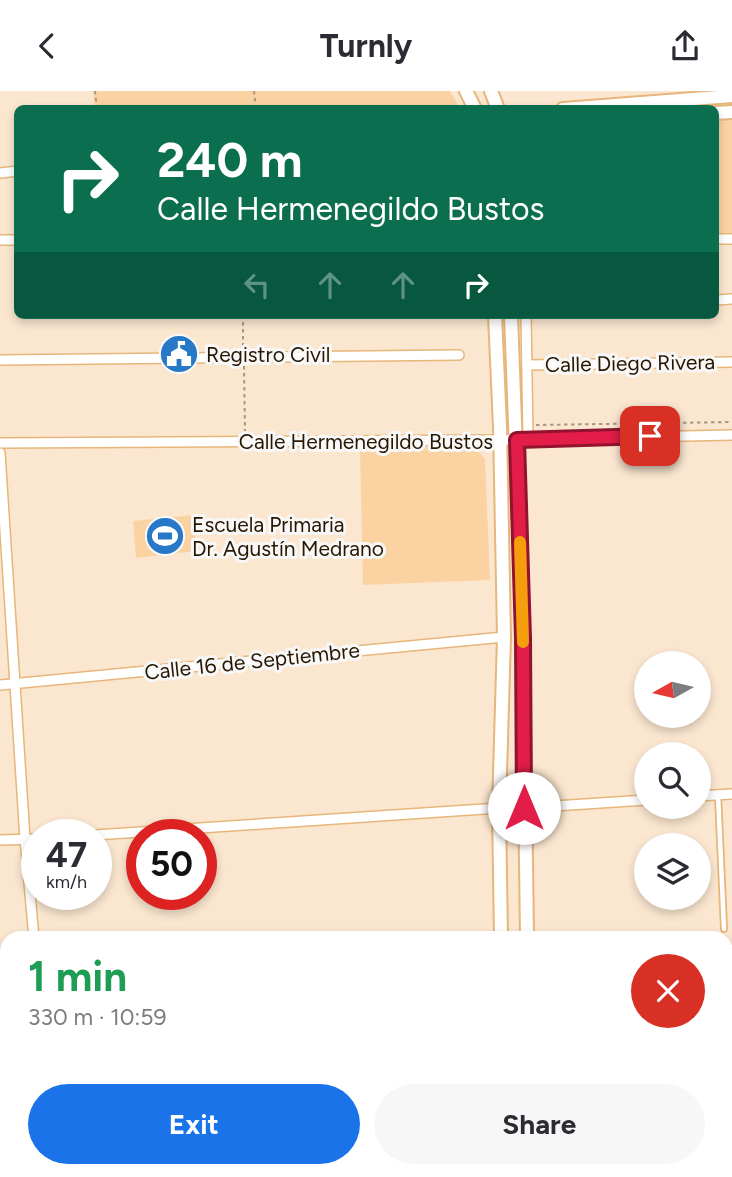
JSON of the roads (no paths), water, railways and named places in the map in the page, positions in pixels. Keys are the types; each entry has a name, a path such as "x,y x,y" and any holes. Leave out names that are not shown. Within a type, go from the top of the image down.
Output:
{"main road":[{"path":"598,105 685,95 732,96"},
{"path":"495,319 504,637 499,808 501,931"},
{"path":"511,319 523,439 527,931"}],"street":[{"path":"523,439 528,424 526,319"},
{"path":"0,360 459,355"},
{"name":"Calle Diego Rivera","path":"527,365 732,362"},
{"name":"Calle Hermenegildo Bustos","path":"0,443 500,440 732,435"},
{"path":"0,453 24,819"},
{"name":"Calle 16 de Septiembre","path":"0,685 504,637"},
{"path":"711,795 732,794"},
{"path":"524,808 634,801"},
{"path":"112,834 499,808"},
{"path":"0,840 21,839"},
{"path":"31,910 33,931"}],"lane":[{"path":"718,794 724,929"}],"place":[{"name":"Registro Civil","path":"179,354"},
{"name":"Escuela Primaria Dr. Agustín Medrano","path":"165,536"}]}
